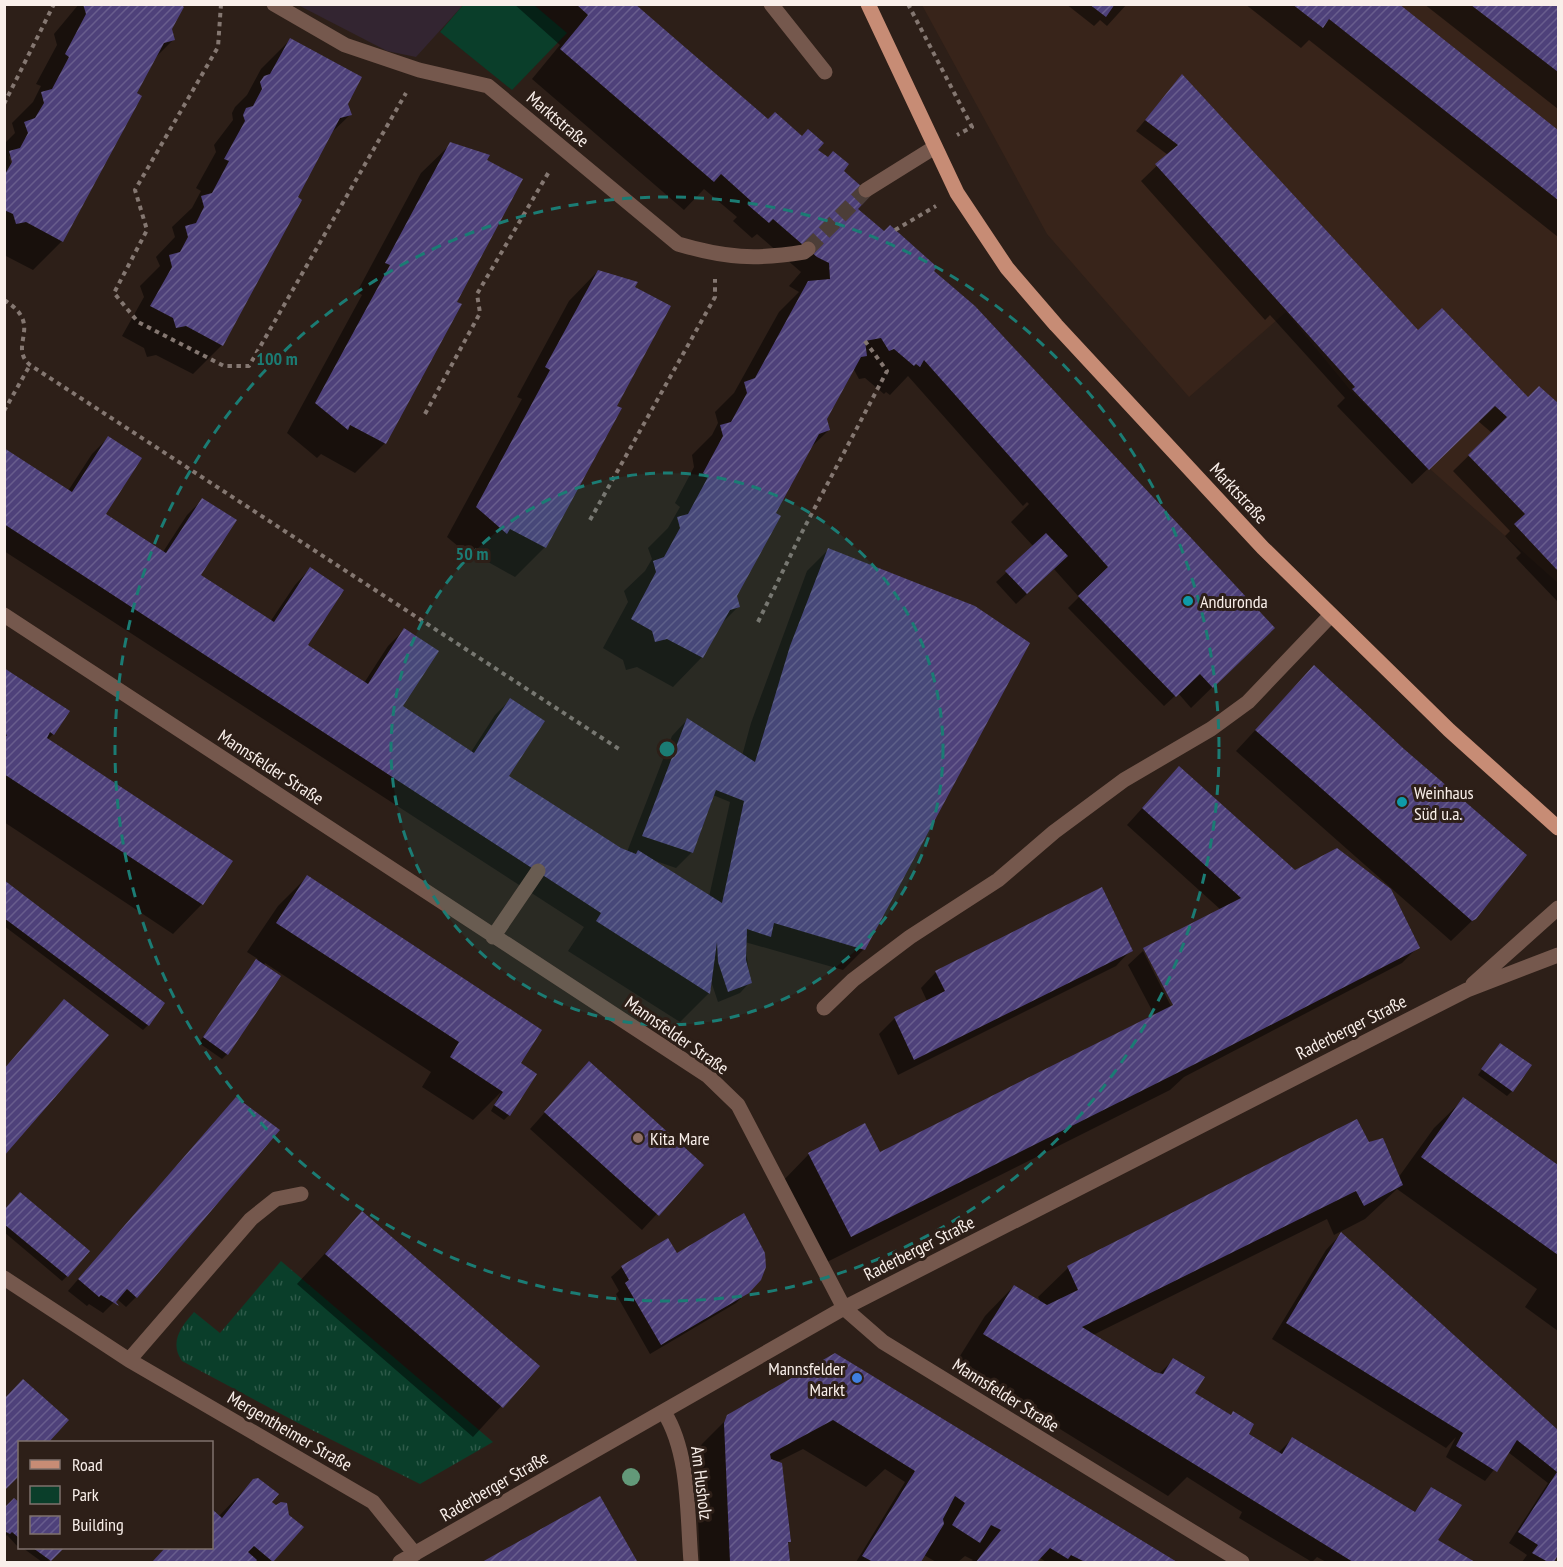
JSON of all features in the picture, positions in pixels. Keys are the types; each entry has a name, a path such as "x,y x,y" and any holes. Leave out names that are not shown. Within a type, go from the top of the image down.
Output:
{"main road":[{"name":"Marktstraße","path":"868,4 957,193 1007,268 1056,326 1263,548 1449,730 1558,828"}],"street":[{"name":"Marktstraße","path":"274,4 345,45 419,70 488,86 678,244 714,255 765,258 804,252 808,249"},
{"path":"771,4 825,72"},
{"path":"866,190 935,147"},
{"name":"Mannsfelder Straße","path":"4,615 708,1076 738,1105 844,1308 883,1342 1242,1563"},
{"path":"824,1008 853,980 910,937 998,880 1054,832 1124,780 1211,729 1248,702 1331,615"},
{"path":"494,937 538,871"},
{"name":"Raderberger Straße","path":"1467,990 1558,909"},
{"name":"Raderberger Straße","path":"400,1563 844,1308 1467,990 1558,956"},
{"path":"129,1360 251,1219 276,1199 301,1194"},
{"name":"Mergentheimer Straße","path":"4,1278 129,1360 374,1502 415,1554"},
{"name":"Am Husholz","path":"664,1412 675,1431 685,1490 691,1563"}],"path":[{"path":"4,104 54,4"},
{"path":"221,4 218,47 135,190 147,230 114,293 138,322 224,366 249,366 419,70"},
{"path":"908,4 972,127 935,147"},
{"path":"425,414 480,313 477,294 563,149"},
{"path":"895,230 957,193"},
{"path":"591,520 715,297 714,255"},
{"path":"4,300 18,309 25,322 21,350 25,361 30,365 621,751"},
{"path":"758,622 801,534 887,371 865,341"},
{"path":"4,411 30,365"}],"shaded area":[{"path":"298,5 463,5 416,57 387,51"},
{"path":"922,5 1558,5 1558,583 1430,469 1351,391 1286,312 1189,397 1047,234"}],"green space":[{"path":"463,5 534,5 567,33 512,90 440,32"},
{"path":"281,1261 493,1442 420,1484 298,1423 182,1361 178,1354 178,1335 194,1312 220,1333"}],"building":[{"path":"83,4 180,4 184,7 172,29 175,40 164,43 137,93 142,96 63,242 26,222 16,224 13,214 4,210 4,176 12,162 9,151 20,148 28,133 24,122 35,118 44,103 41,92 52,89 69,57 65,54 86,14"},
{"path":"576,4 635,4 768,119 775,112 802,136 808,129 824,143 818,150 828,157 833,151 849,164 844,171 871,195 858,209 884,231 890,225 937,267 934,271 975,306 1275,628 1213,688 1200,674 1176,697 1078,596 1108,567 924,360 920,367 916,364 914,366 894,349 889,351 881,338 865,341 867,356 861,357 827,419 830,430 819,434 776,513 781,516 737,596 740,607 730,610 703,658 667,639 655,642 652,631 631,619 656,572 653,561 664,557 680,528 677,517 688,514 708,477 703,473 723,436 720,425 731,422 747,393 744,382 755,378 808,281 830,279 829,263 817,257 773,219 769,223 748,205 751,201 721,174 714,182 560,49 588,15"},
{"path":"1089,4 1115,4 1106,17"},
{"path":"1292,4 1399,4 1558,130 1558,200 1329,19 1323,28"},
{"path":"1471,5 1558,5 1558,72"},
{"path":"290,38 362,77 348,104 352,115 340,118 298,197 302,200 223,346 186,326 176,328 173,318 150,306 172,267 169,255 180,252 188,237 185,226 196,223 204,207 201,196 212,193 229,161 224,159 245,121 243,115 246,108 253,106 262,89 260,82 264,76 270,74"},
{"path":"1182,74 1418,330 1442,308 1528,397 1539,386 1558,403 1558,571 1514,524 1525,514 1468,455 1507,417 1495,406 1429,470 1352,389 1355,387 1155,164 1178,145 1145,120"},
{"path":"450,142 490,155 487,160 523,179 457,302 462,304 386,444 350,425 348,430 315,403 390,265 385,263"},
{"path":"598,270 638,282 635,287 671,306 617,406 622,408 546,548 510,529 507,534 476,507 550,370 545,367"},
{"path":"108,436 142,458 106,514 166,553 202,498 237,520 201,575 274,622 310,567 344,590 308,645 368,684 404,628 439,651 403,706 474,753 510,698 545,721 509,776 621,848 636,854 638,850 722,903 744,801 716,790 693,853 642,836 687,718 755,762 790,646 828,548 975,606 1030,643 865,950 774,923 771,937 747,929 746,960 752,983 728,992 718,962 717,942 710,994 596,921 601,913 4,524 4,448 72,492"},
{"path":"1046,533 1068,556 1027,594 1005,571"},
{"name":"Weinhaus Süd u.a.","path":"1314,665 1404,749 1527,855 1476,919 1472,921 1255,730"},
{"path":"4,668 70,711 54,735 50,732 47,738 233,861 203,905 4,774 4,739 7,735 4,733"},
{"path":"1179,766 1295,870 1337,848 1391,889 1420,948 851,1237 808,1153 865,1123 880,1152 1173,1005 1143,948 1241,898 1142,808"},
{"path":"307,875 542,1030 521,1063 537,1074 510,1116 494,1105 503,1092 450,1057 459,1042 276,923"},
{"path":"4,880 165,1003 149,1026 4,918"},
{"path":"1102,887 1133,951 914,1060 894,1017 945,991 935,971"},
{"path":"256,959 281,976 228,1055 203,1037"},
{"path":"64,999 109,1035 4,1156 4,1069"},
{"path":"1500,1043 1532,1065 1513,1092 1481,1069"},
{"path":"589,1061 704,1165 659,1216 544,1112"},
{"path":"236,1097 280,1130 137,1298 127,1289 116,1302 119,1306 101,1295 99,1297 78,1279"},
{"path":"1463,1097 1558,1165 1558,1255 1421,1157"},
{"path":"1357,1119 1369,1142 1383,1138 1403,1185 1364,1206 1356,1191 1082,1327 1155,1372 1163,1374 1173,1358 1205,1377 1195,1393 1231,1415 1233,1411 1254,1424 1249,1434 1282,1454 1292,1437 1415,1512 1431,1487 1462,1505 1438,1540 1475,1562 1353,1562 983,1334 1014,1285 1047,1305 1078,1290 1067,1266"},
{"path":"20,1192 90,1251 68,1277 4,1224 4,1210"},
{"path":"362,1211 540,1366 503,1408 325,1254"},
{"path":"744,1213 765,1253 766,1267 761,1280 749,1293 661,1345 625,1283 629,1280 621,1266 668,1238 677,1253"},
{"path":"1341,1232 1558,1430 1558,1555 1554,1562 1548,1562 1532,1553 1538,1545 1518,1532 1557,1472 1517,1440 1497,1472 1456,1446 1463,1433 1286,1323"},
{"path":"835,1353 1177,1562 1085,1562 1071,1555 1068,1559 1050,1548 1037,1562 976,1562 1001,1530 991,1525 980,1543 952,1525 965,1503 955,1496 943,1519 944,1524 921,1562 873,1562 862,1556 915,1471 833,1420 770,1454 771,1459 782,1463 791,1542 788,1542 790,1562 730,1562 724,1423 727,1415"},
{"path":"23,1379 69,1420 50,1441 18,1441 18,1477 4,1491 4,1399"},
{"path":"258,1478 279,1494 272,1502 276,1505 281,1502 287,1503 289,1515 304,1527 273,1562 254,1546 248,1552 257,1560 255,1562 152,1562 164,1549 213,1549 213,1510 222,1518 253,1479"},
{"path":"600,1496 637,1561 482,1562"},
{"path":"14,1498 18,1501 18,1537 12,1532 10,1534 4,1531 4,1508"},
{"path":"34,1549 63,1549 51,1561"}],"tunnel":[{"path":"808,249 866,190"}],"place":[{"name":"Anduronda","path":"1188,601"},
{"name":"Weinhaus Süd u.a.","path":"1402,802"},
{"name":"Kita Mare","path":"638,1138"},
{"name":"Mannsfelder Markt","path":"857,1378"}]}
